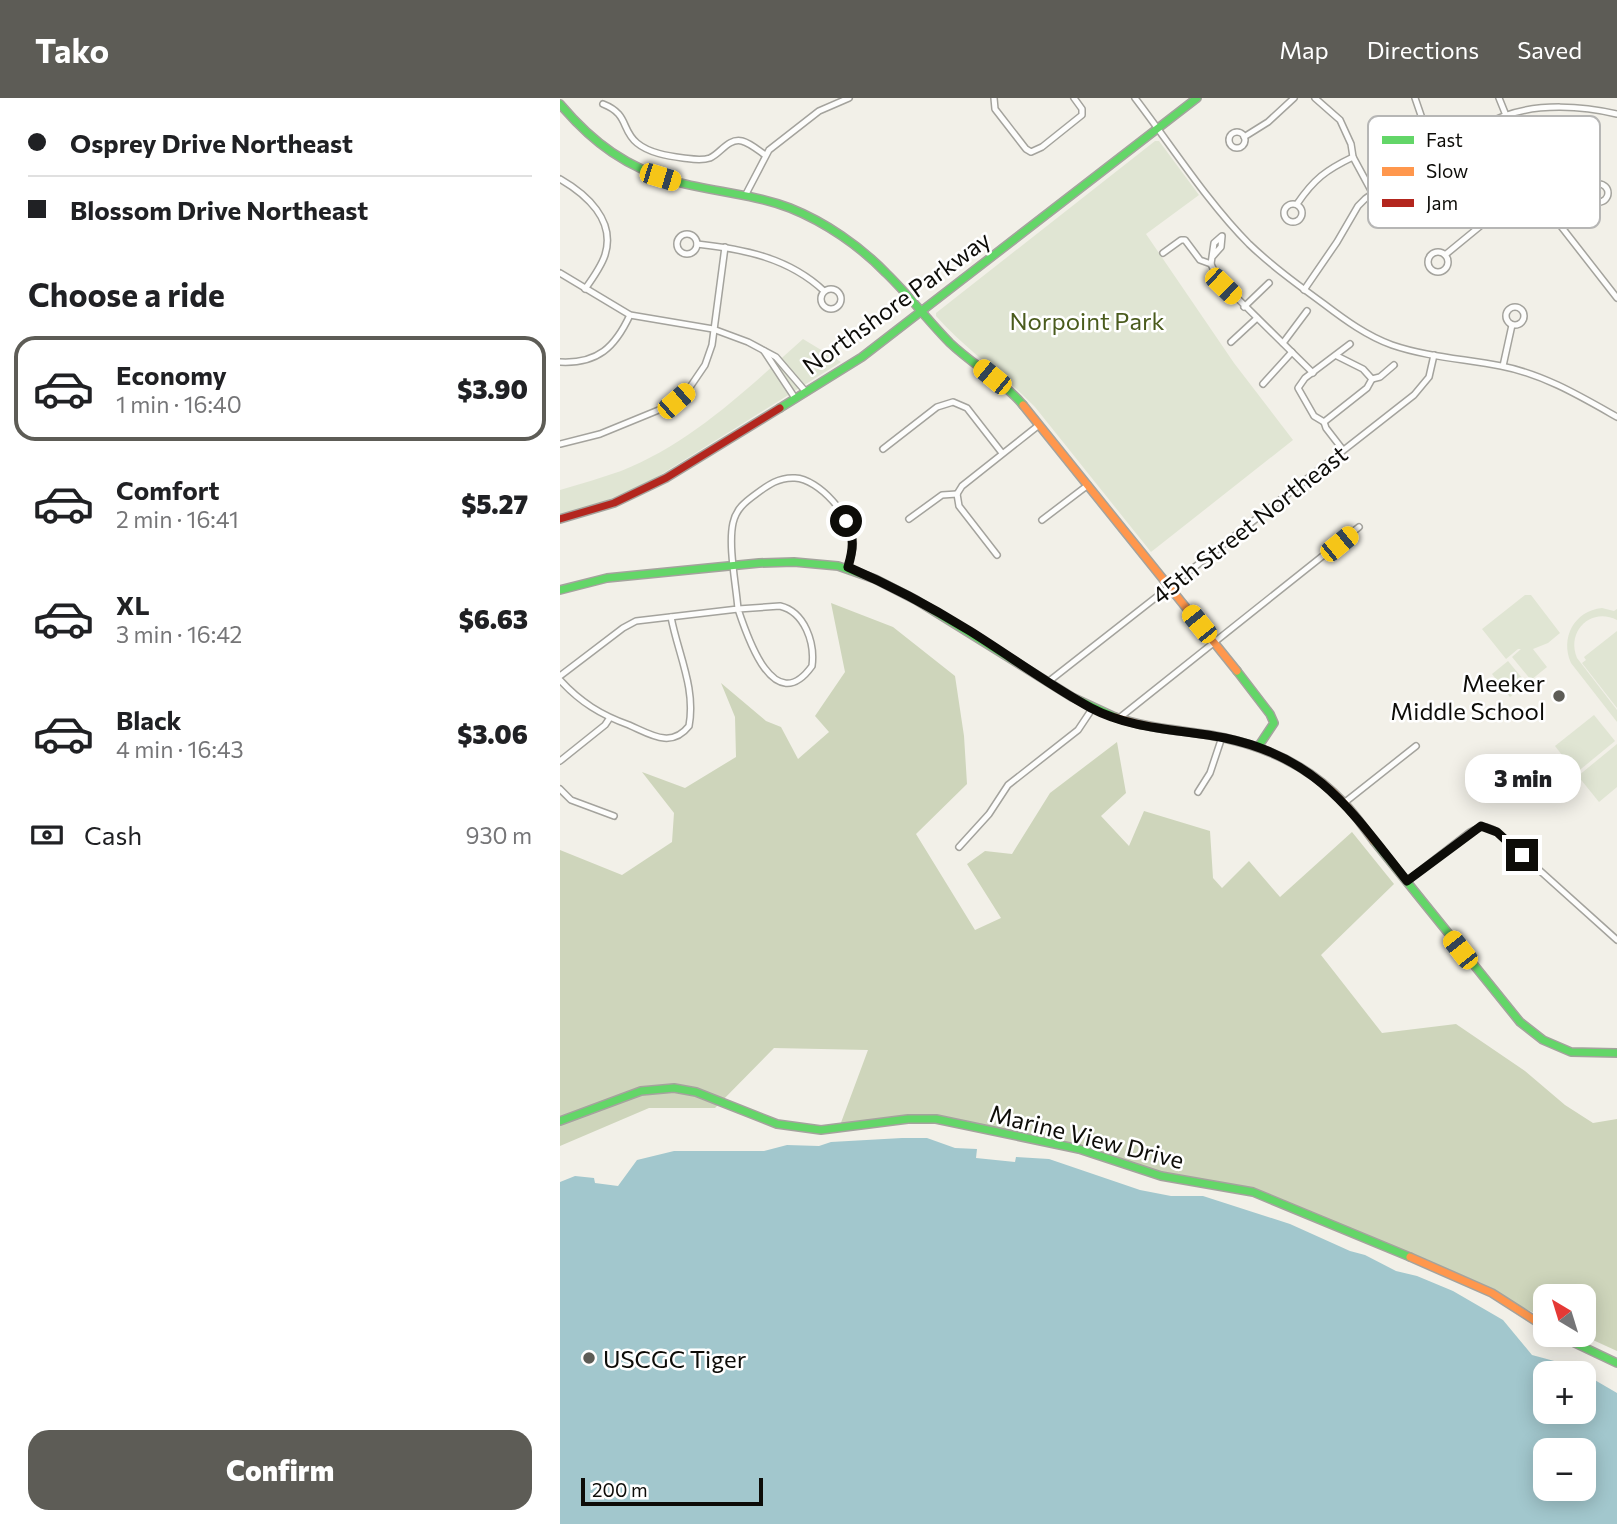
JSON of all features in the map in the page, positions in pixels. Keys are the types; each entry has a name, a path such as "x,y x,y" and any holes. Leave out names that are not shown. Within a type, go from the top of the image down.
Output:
{"street":[{"path":"746,194 765,155 777,142 819,111 849,98"},
{"path":"994,98 995,108 1031,152 1042,147 1082,115 1082,109 1074,98"},
{"path":"1135,98 1234,227 1257,252 1304,290 1371,336 1394,346 1503,366 1550,381 1617,417"},
{"name":"Northshore Parkway","path":"560,519 614,503 646,489 862,357 1197,98"},
{"path":"1244,137 1268,122 1294,98"},
{"path":"1315,98 1340,120 1351,144 1353,158 1368,185"},
{"path":"1415,98 1421,116"},
{"path":"1499,98 1504,116 1547,108 1582,108 1617,114"},
{"path":"560,104 563,115 599,145 639,168 677,182 746,194 790,208 835,231 886,272 951,344 1019,400 1214,643 1272,718 1272,728 1258,747"},
{"path":"603,104 620,114 632,137 649,150 699,160 713,156 729,143 740,141 748,143 765,155"},
{"path":"1297,204 1314,180 1353,158"},
{"path":"560,179 594,205 605,226 605,257 586,289"},
{"path":"1304,290 1358,206 1368,198"},
{"path":"1211,264 1213,256 1221,247 1222,236 1234,227"},
{"path":"1445,255 1478,228"},
{"path":"1562,228 1617,298"},
{"path":"1163,253 1185,240 1200,260 1211,264 1223,286 1313,373"},
{"path":"697,244 750,252 781,263 809,278 824,291"},
{"path":"560,444 600,434 666,408 688,390 705,365 712,345 725,247"},
{"path":"560,273 630,314 713,329 748,341 776,357 806,392"},
{"path":"1244,307 1269,283"},
{"path":"1283,343 1307,311"},
{"path":"560,362 580,362 607,349 618,339 630,314"},
{"path":"1231,342 1257,318"},
{"path":"1503,366 1513,325"},
{"path":"1324,422 1316,419 1298,393 1300,384 1350,344"},
{"path":"764,351 795,398"},
{"path":"1263,384 1292,352"},
{"name":"45th Street Northeast","path":"1048,682 1414,395 1429,377 1434,355"},
{"path":"1337,356 1363,369 1373,379"},
{"path":"1324,422 1367,388 1373,379 1380,377 1394,365"},
{"path":"883,449 937,407 946,403 957,403 967,408 1002,453"},
{"path":"1324,422 1343,450"},
{"path":"997,555 960,506 957,494 962,485 1039,425"},
{"path":"671,617 688,681 691,717 687,729 680,735 663,739 609,719 579,700 560,678 633,622 646,618 738,608 780,607 796,613 805,627 812,666 803,677 794,681 783,681 768,673 749,642 738,608 732,531 736,513 769,484 792,478 807,481 829,498 846,521 853,541 848,567"},
{"path":"1042,520 1088,485"},
{"path":"909,519 942,495 957,494"},
{"path":"1118,719 1359,527"},
{"path":"560,590 578,583 599,580 800,562 848,567 875,578 969,631 1092,709 1118,719 1162,730 1222,737 1258,747 1300,766 1344,803 1495,994 1529,1031 1571,1052 1617,1053"},
{"path":"959,847 989,814 1008,785 1078,730 1092,709"},
{"path":"560,761 609,719"},
{"path":"1198,792 1210,773 1222,737"},
{"path":"1344,803 1416,746"},
{"path":"560,789 571,800 614,816"},
{"path":"1407,881 1470,832 1481,826 1486,827 1497,832 1617,940"},
{"name":"Marine View Drive","path":"560,1121 641,1091 674,1088 712,1097 777,1124 821,1130 908,1119 936,1119 1079,1149 1143,1172 1228,1186 1269,1198 1471,1283 1533,1319"},
{"path":"1585,1348 1617,1363"}],"green space":[{"name":"Norpoint Park","path":"1155,141 1159,141 1199,195 1146,234 1234,363 1293,440 1151,552 1035,407 960,340 936,313"},
{"path":"803,339 841,362 649,482 560,518 560,490 621,471 672,445 718,413"},
{"path":"1525,595 1531,595 1560,633 1548,643 1533,649 1547,667 1531,680 1512,657 1521,649 1506,659 1482,629"},
{"path":"831,603 893,627 955,676 964,736 967,784 916,834 975,930 1001,918 967,864 985,851 1012,854 1050,793 1117,742 1126,793 1101,816 1129,846 1144,811 1210,831 1213,878 1222,888 1249,861 1280,897 1352,832 1394,884 1321,955 1382,1033 1456,1024 1525,1071 1565,1105 1593,1123 1617,1119 1617,1351 1596,1341 1596,1284 1533,1284 1533,1312 1445,1271 1269,1198 1027,1139 908,1119 839,1128 868,1050 774,1048 715,1108 649,1108 560,1146 560,850 622,875 672,842 674,813 642,772 685,788 736,757 735,717 721,683 766,721 781,727 798,759 829,732 815,716 845,672"},
{"path":"1602,608 1614,611 1617,609 1617,620 1607,617 1590,619 1578,631 1574,648 1577,658 1617,710 1617,722 1571,663 1568,654 1569,635 1577,620 1592,610"},
{"path":"1617,631 1617,708 1582,663 1586,660 1584,657"},
{"path":"1508,661 1527,684 1510,697 1492,674"},
{"path":"1594,715 1615,741 1576,773 1555,746"},
{"path":"1617,744 1617,787 1599,802 1578,776"}],"water":[{"path":"927,1138 955,1148 977,1149 976,1158 1015,1162 1016,1157 1049,1159 1140,1190 1171,1196 1203,1196 1290,1224 1396,1271 1417,1276 1453,1291 1503,1320 1532,1355 1554,1361 1533,1361 1533,1424 1596,1424 1596,1381 1617,1393 1617,1524 560,1524 560,1182 575,1176 594,1178 595,1183 618,1186 637,1160 674,1151 764,1151 787,1145 819,1146 831,1142"}],"traffic: fast":[{"path":"780,408 862,357 1197,98"},
{"path":"560,104 598,142 642,169 677,182 776,203 816,220 841,236 865,253 886,273 950,343 1023,405"},
{"path":"560,590 607,578 759,563 794,562 838,566 875,579 916,600 1072,697 1115,717"},
{"path":"1237,671 1274,723 1258,747"},
{"path":"1374,841 1520,1022 1543,1040 1571,1052 1617,1053"},
{"path":"560,1121 641,1091 674,1088 696,1092 777,1124 821,1130 908,1119 936,1119 1079,1149 1161,1176 1253,1192 1410,1257"},
{"path":"1585,1348 1617,1363"}],"traffic: slow":[{"path":"1023,405 1237,671"},
{"path":"1115,717 1150,726 1229,739 1283,758 1330,790 1352,812 1374,841"},
{"path":"1410,1257 1492,1293 1533,1319"}],"traffic: jam":[{"path":"560,519 614,503 666,478 780,408"}],"place":[{"name":"Meeker Middle School","path":"1559,696"},
{"name":"USCGC Tiger","path":"589,1358"}],"route":[{"path":"846,521 853,541 848,567 875,578 960,625 1092,709 1131,723 1162,730 1222,737 1246,743 1280,755 1300,766 1344,803 1407,881 1481,826 1497,832 1522,855"}]}
